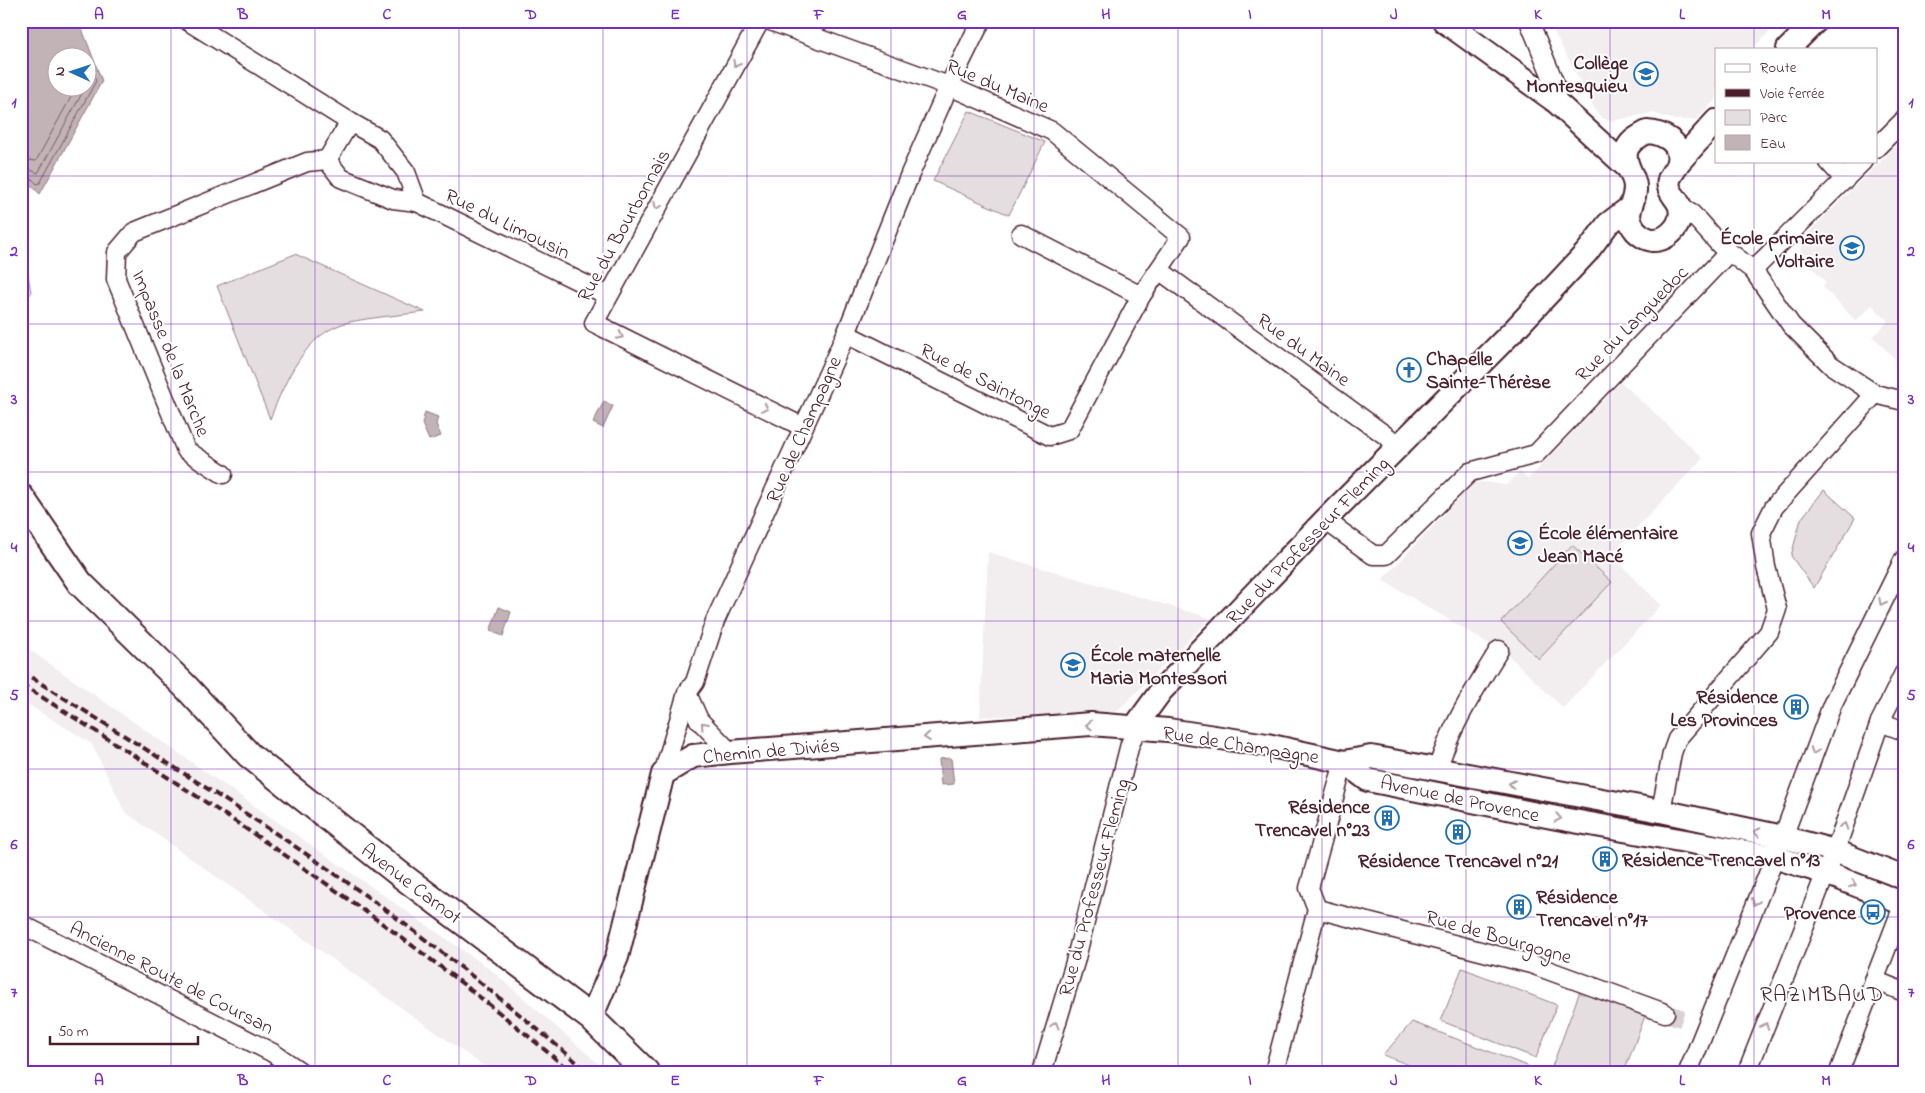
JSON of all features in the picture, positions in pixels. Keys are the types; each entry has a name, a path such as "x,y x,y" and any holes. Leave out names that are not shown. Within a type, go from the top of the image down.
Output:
{"main road":[{"name":"Avenue Carnot","path":"21,497 80,584 186,687 249,755 402,876 591,1018 646,1072"}],"street":[{"name":"Rue du Limousin","path":"188,21 380,139 406,172 417,202"},
{"name":"Rue du Bourbonnais","path":"760,21 594,323 803,427"},
{"name":"Rue du Maine","path":"770,21 949,86 1052,131 1181,237"},
{"name":"Rue de Champagne","path":"663,774 687,693 696,682 716,621 846,334 910,174 949,86 981,21"},
{"path":"1444,21 1555,101 1628,168"},
{"path":"1530,21 1557,89 1555,101"},
{"path":"1789,48 1816,21"},
{"path":"1878,146 1904,120"},
{"path":"327,160 350,122"},
{"path":"1712,126 1675,152 1668,187 1680,207 1692,214 1724,249"},
{"path":"1590,132 1631,141"},
{"path":"1640,235 1630,224 1629,208 1634,196 1634,182 1628,168 1626,152 1631,141 1647,132 1661,133 1675,152"},
{"name":"Rue du Limousin","path":"327,160 341,178 393,199 417,202 608,295"},
{"name":"Impasse de la Marche","path":"224,474 186,450 116,278 117,252 134,232 307,162 327,160"},
{"path":"1829,162 1845,180"},
{"path":"1753,270 1863,162"},
{"path":"1672,233 1680,218 1680,207"},
{"name":"Rue du Professeur Fleming","path":"1042,1072 1075,962 1130,744 1138,728 1139,721 1161,691 1587,252 1608,224 1629,208"},
{"path":"1672,233 1687,230 1724,249 1753,270 1791,325 1831,365 1875,394 1904,400"},
{"name":"Rue du Professeur Fleming","path":"1587,252 1614,240 1640,235 1653,240 1664,238 1672,233"},
{"path":"1022,234 1141,296"},
{"name":"Rue de Saintonge","path":"846,334 1050,436 1069,430 1141,296 1181,237"},
{"name":"Rue du Languedoc","path":"1325,520 1373,555 1386,555 1470,472 1536,454 1724,249"},
{"name":"Rue du Maine","path":"1159,270 1400,446"},
{"path":"1661,811 1672,753 1677,739 1769,632 1777,609 1766,567 1761,533 1774,507 1875,394"},
{"path":"1688,1072 1698,1024 1778,847 1842,680 1904,559"},
{"path":"1436,770 1444,746 1459,716 1499,650"},
{"path":"1747,1072 1835,851 1880,722 1904,673"},
{"path":"687,693 699,720 730,752"},
{"path":"1880,722 1904,731"},
{"name":"Chemin de Diviés","path":"663,774 693,756 730,752 1091,724 1138,728"},
{"name":"Rue de Champagne","path":"1138,728 1168,730 1267,745 1344,762"},
{"name":"Avenue de Provence","path":"1344,762 1371,757 1661,811 1778,847 1826,873 1904,904"},
{"path":"1274,1072 1317,909 1309,888 1344,762"},
{"name":"Avenue de Provence","path":"1344,762 1368,780 1557,818 1778,847 1835,851 1904,878"},
{"path":"591,1018 616,957 663,774"},
{"path":"1839,1072 1904,904"},
{"name":"Rue de Bourgogne","path":"1317,909 1531,964 1665,1013"},
{"name":"Ancienne Route de Coursan","path":"21,924 274,1053 301,1072"},
{"path":"1874,980 1904,992"}],"shaded area":[{"name":"Collège Montesquieu","path":"1561,21 1780,21 1753,48 1715,48 1715,101 1695,120 1675,120 1652,113 1611,121 1602,118 1596,112 1554,32"},
{"name":"École primaire Voltaire","path":"1904,138 1904,368 1873,337 1888,321 1872,305 1856,321 1823,287 1826,282 1800,255 1801,240"},
{"name":"École élémentaire Jean Macé","path":"1621,382 1703,458 1611,555 1661,605 1563,708 1508,655 1382,580 1474,483 1485,482 1506,485 1520,471 1528,479"},
{"name":"École maternelle Maria Montessori","path":"988,552 1210,618 1118,711 980,717"},
{"path":"21,644 490,969 608,1072 492,1072 125,812 92,744 21,700"}],"green space":[{"path":"969,111 1045,142 1009,215 933,181"},
{"path":"21,229 31,293 21,307"},
{"path":"295,254 425,312 349,322 320,336 299,360 282,390 270,419 217,286"},
{"path":"1824,490 1855,518 1814,588 1791,556 1801,519"},
{"path":"1572,545 1612,582 1539,659 1501,622"},
{"path":"1462,968 1557,1005 1536,1058 1441,1021"},
{"path":"1580,991 1645,1016 1624,1072 1550,1072"},
{"path":"1412,1022 1530,1067 1528,1072 1427,1072 1383,1055"}],"water":[{"path":"21,21 79,21 89,48 48,48 48,98 93,98 40,194 21,176"},
{"path":"98,71 102,81 98,88"},
{"path":"604,401 613,406 603,428 593,423"},
{"path":"425,412 438,417 436,424 441,436 429,440 422,424"},
{"path":"499,607 511,612 503,636 490,631"},
{"path":"951,758 954,784 941,785 939,759"}],"tunnel":[{"path":"1665,1013 1690,1021"}],"railway":[{"path":"21,671 210,790 349,883 468,973 588,1072"},
{"path":"21,684 304,868 440,966 571,1072"}],"place":[{"name":"Collège Montesquieu","path":"1646,74"},
{"name":"École primaire Voltaire","path":"1852,248"},
{"name":"Chapelle Sainte-Thérèse","path":"1409,370"},
{"name":"École élémentaire Jean Macé","path":"1520,543"},
{"name":"École maternelle Maria Montessori","path":"1073,665"},
{"name":"Résidence Les Provinces","path":"1796,707"},
{"name":"Résidence Trencavel n°23","path":"1387,818"},
{"name":"Résidence Trencavel n°21","path":"1458,832"},
{"name":"Résidence Trencavel n°13","path":"1605,859"},
{"name":"Résidence Trencavel n°17","path":"1519,907"},
{"name":"Provence","path":"1873,912"}],"district":[{"name":"RAZIMBAUD","path":"1822,993"}]}
